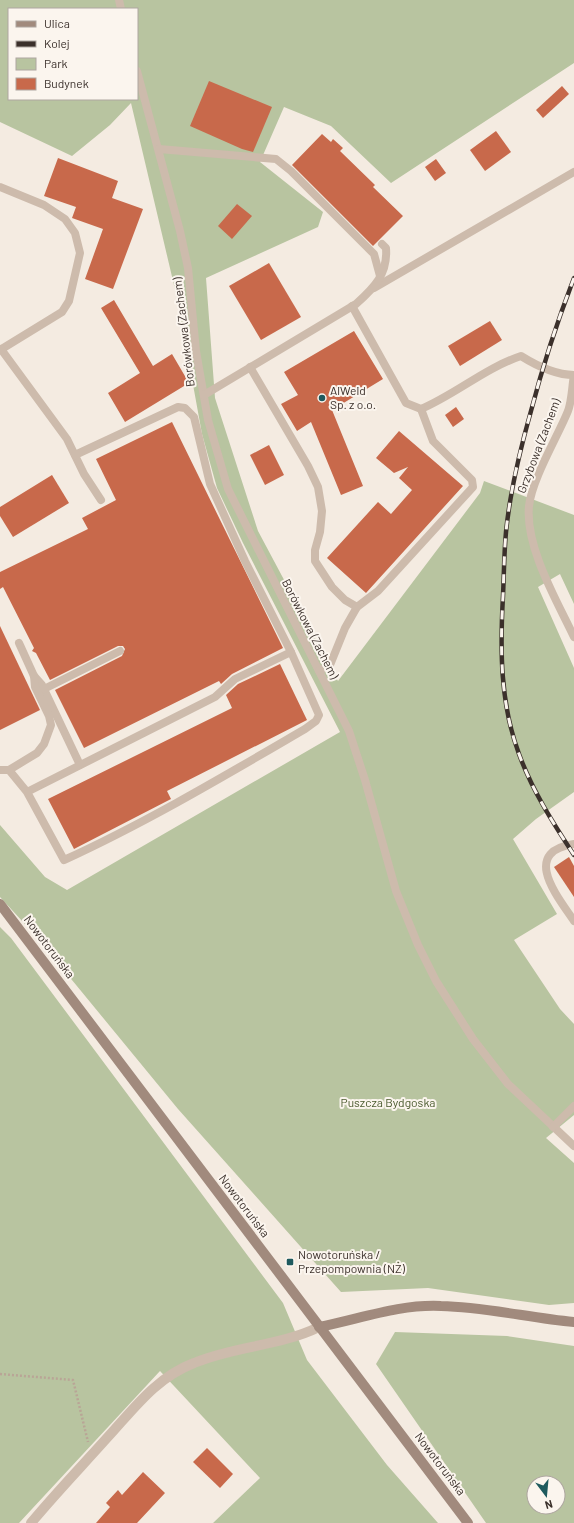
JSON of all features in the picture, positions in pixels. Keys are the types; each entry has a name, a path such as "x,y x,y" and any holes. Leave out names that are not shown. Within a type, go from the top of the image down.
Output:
{"main road":[{"name":"Nowotoruńska","path":"0,904 468,1523"},
{"path":"319,1327 349,1321 382,1311 411,1307 441,1306 574,1322"}],"street":[{"path":"31,1523 140,1399 171,1374 194,1363 220,1354 292,1338 319,1327"}],"lane":[{"name":"Borówkowa (Zachem)","path":"138,75 180,231 188,268 196,351 208,420 228,489 349,730 365,780 396,891 418,945 436,981 473,1039 508,1084 553,1128 574,1146"},
{"path":"159,149 276,159 291,171 374,254 380,276"},
{"path":"204,395 352,306 374,288 574,172"},
{"path":"0,187 44,205 65,220 75,233 80,253 69,301 62,312 0,350 67,439 84,474 101,500"},
{"path":"374,288 387,262 386,248 382,244"},
{"path":"352,306 406,403 421,409 443,400 505,362 521,356 538,366 563,375 574,375"},
{"path":"250,367 308,466 318,487 322,511 320,532 315,550 315,561 332,588 345,600 357,607"},
{"name":"Grzybowa (Zachem)","path":"574,375 568,409 534,485 529,506 529,529 534,548 574,637"},
{"path":"9,770 27,792 64,860 122,833 175,804 305,730 316,721 319,715 317,706 245,561 210,484 194,417 185,408 178,407 75,454"},
{"path":"319,671 330,665 345,628 357,607 378,591 473,487 472,480 433,441 421,409"},
{"path":"19,643 34,676 44,689 80,765"},
{"path":"44,689 120,651"},
{"path":"27,792 215,697 235,679 291,652"},
{"path":"0,770 9,770 37,753 49,733 51,725 49,716 35,688 34,676"},
{"path":"574,844 567,845 553,852 546,860 548,881 574,921"},
{"path":"553,1128 574,1106"}],"path":[{"path":"0,1374 74,1380 91,1455"}],"green space":[{"name":"Puszcza Bydgoska","path":"0,0 574,0 574,63 391,183 331,126 284,107 260,162 323,212 318,227 206,278 215,398 258,531 338,681 480,493 484,481 574,515 574,604 560,574 538,587 574,668 574,792 536,819 513,839 557,914 514,940 560,1009 574,1024 574,1115 546,1138 574,1163 574,1303 549,1305 428,1288 341,1292 178,1109 35,935 0,897 0,825 45,877 67,890 340,732 243,543 217,488 202,434 178,302 131,103 110,125 72,156 0,122"},
{"path":"0,927 11,938 283,1303 307,1360 387,1465 438,1523 213,1523 260,1478 160,1371 19,1523 0,1523"},
{"path":"395,1332 507,1336 574,1346 574,1523 486,1523 376,1364"}],"building":[{"path":"209,81 272,107 253,152 242,149 190,126"},
{"path":"562,86 569,94 543,118 536,110"},
{"path":"496,131 511,152 485,171 470,150"},
{"path":"322,134 331,142 333,139 343,148 340,151 375,185 373,187 403,216 373,246 292,165"},
{"path":"58,158 118,181 112,198 143,209 113,289 85,279 103,229 72,218 76,207 44,196"},
{"path":"436,159 446,173 435,181 425,167"},
{"path":"237,204 252,216 232,239 218,226"},
{"path":"269,263 301,317 261,340 229,286"},
{"path":"114,300 153,366 172,354 189,383 125,422 108,393 140,373 101,308"},
{"path":"490,321 502,340 460,366 448,346"},
{"path":"354,331 383,379 332,410 363,486 341,495 311,422 297,431 281,404 298,395 284,372"},
{"path":"456,407 464,419 453,427 445,415"},
{"path":"172,422 283,648 232,674 221,684 219,681 84,748 55,690 122,656 125,649 123,646 118,646 50,680 36,653 32,651 34,648 3,587 0,589 0,572 88,529 82,518 116,500 96,459"},
{"path":"399,431 463,486 366,593 327,558 378,502 391,514 412,490 399,478 408,467 394,473 376,458"},
{"path":"269,445 284,475 265,485 250,455"},
{"path":"52,475 69,503 13,537 0,516 0,507"},
{"path":"0,626 40,710 0,730"},
{"path":"280,664 307,720 167,791 171,799 74,849 48,799 232,708 226,695 238,684"},
{"path":"569,857 574,866 574,897 554,867"},
{"path":"207,1448 233,1474 220,1488 193,1462"},
{"path":"143,1472 165,1493 137,1523 96,1523 110,1507 106,1503 118,1490 122,1495"}],"railway":[{"path":"574,278 540,377 516,471 505,540 502,616 503,676 508,715 513,735 530,780 574,855"}],"place":[{"name":"AlWeld Sp. z o.o.","path":"322,398"},
{"name":"Nowotoruńska / Przepompownia (NŻ)","path":"290,1262"}]}
